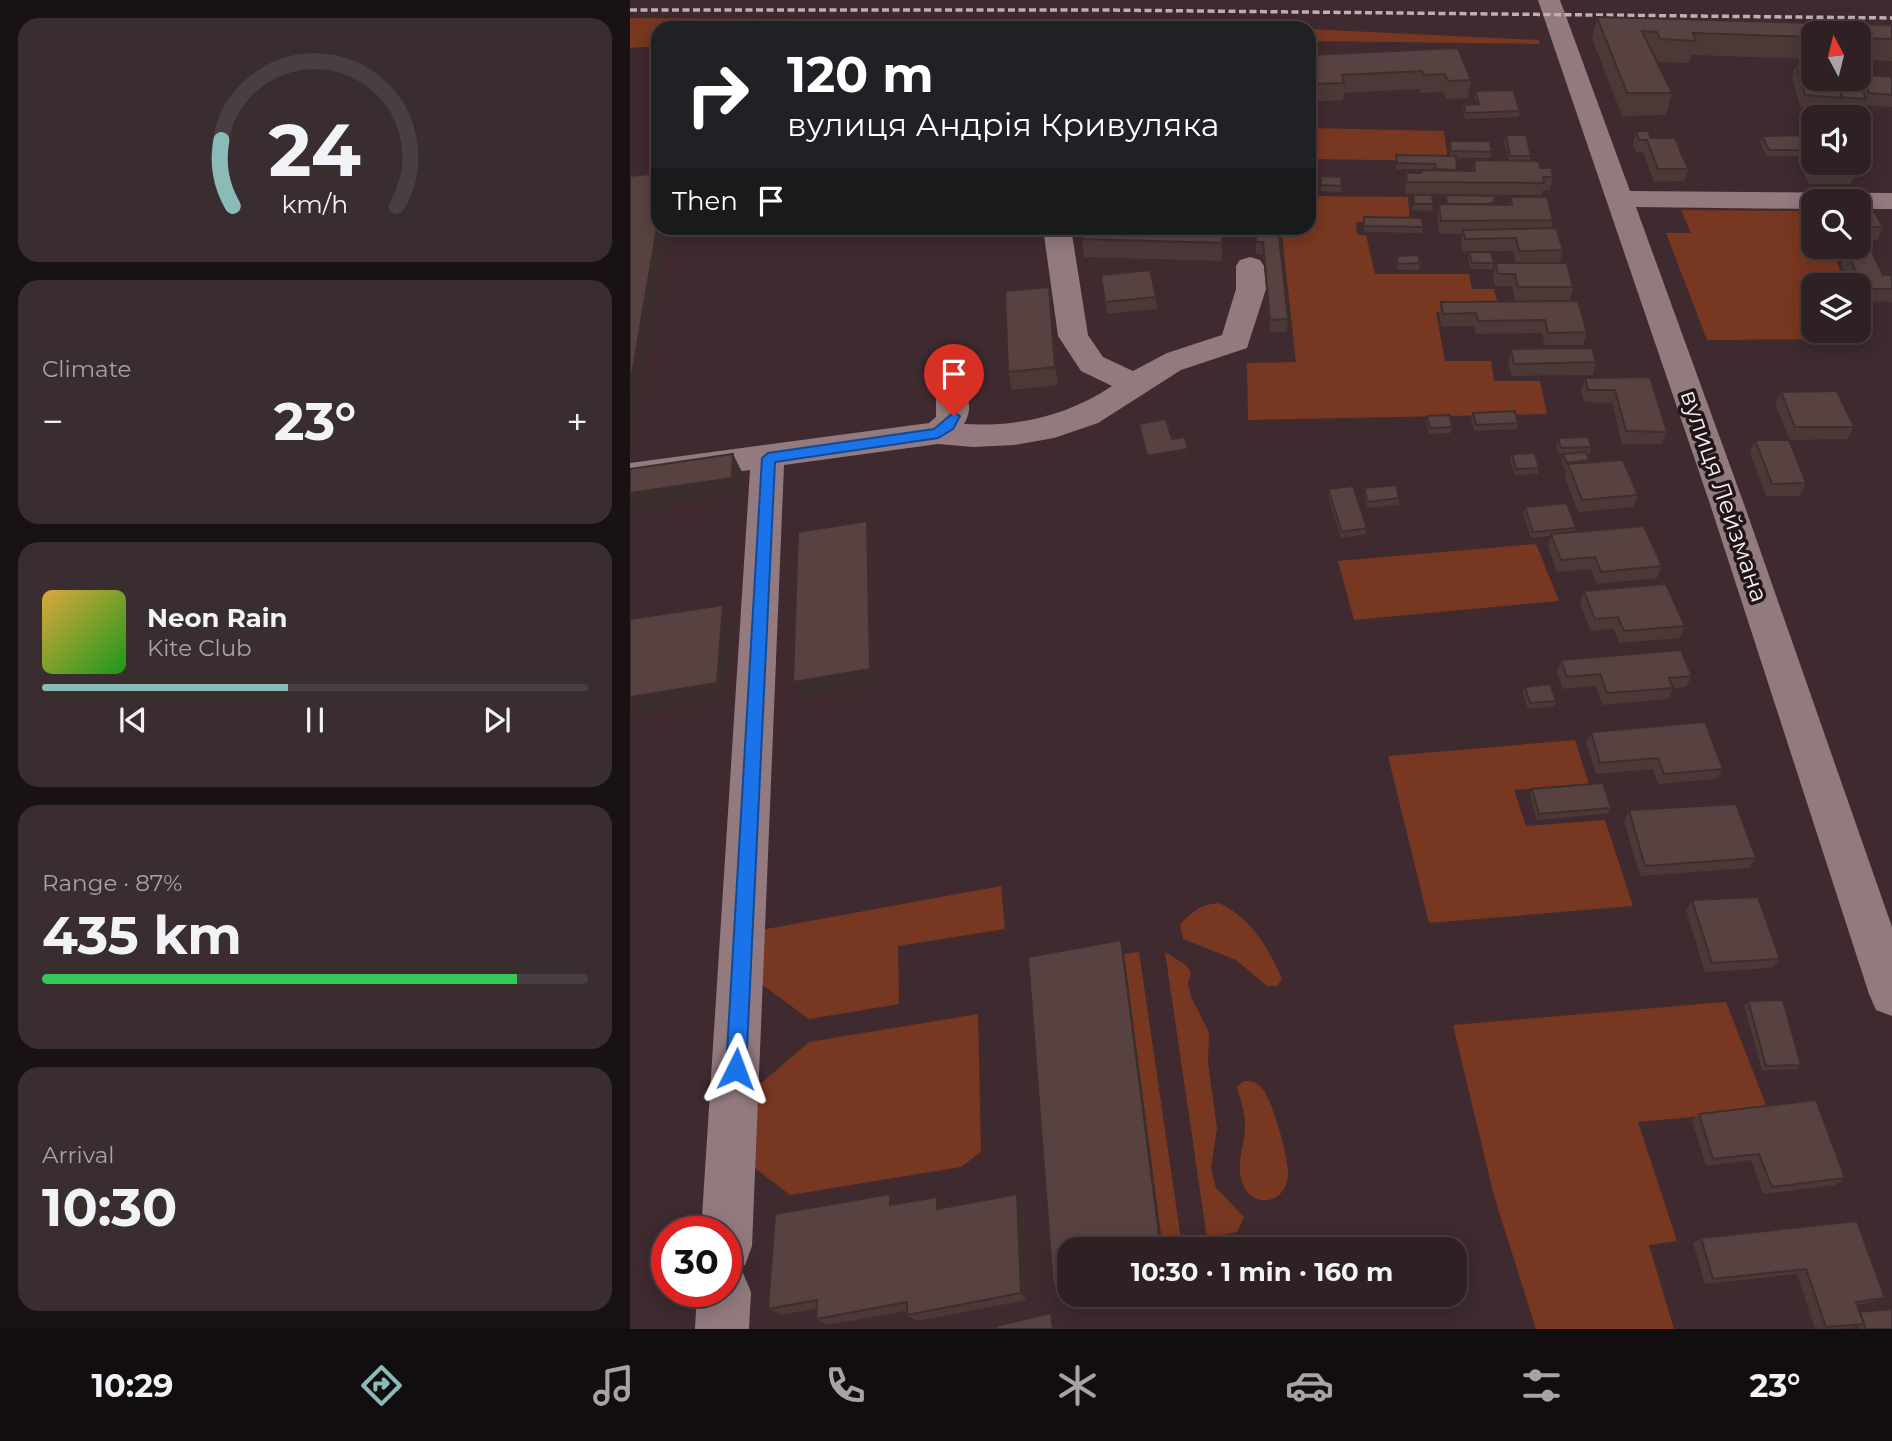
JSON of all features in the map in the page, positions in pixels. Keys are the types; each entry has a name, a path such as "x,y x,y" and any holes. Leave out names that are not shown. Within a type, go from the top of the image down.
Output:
{"street":[{"name":"вулиця Лейзмана","path":"1549,0 1727,504 1892,995"},
{"path":"1620,200 1892,201"},
{"path":"1058,235 1073,335 1092,364 1135,384"},
{"path":"630,475 938,433 983,437 1065,423 1087,415 1173,361 1223,348 1236,341 1251,289 1250,267"},
{"path":"938,433 949,426 954,416 952,397"},
{"path":"728,1216 768,458"},
{"path":"722,1329 723,1307"}],"shaded area":[{"path":"630,18 1124,21 651,21 651,46 630,48"},
{"path":"1316,29 1539,40 1540,44 1316,41"},
{"path":"1316,128 1444,131 1448,161 1316,159"},
{"path":"1316,196 1408,197 1410,222 1356,222 1357,235 1366,235 1375,274 1469,274 1472,289 1494,289 1500,312 1436,312 1445,361 1491,361 1494,381 1540,381 1547,414 1248,420 1247,363 1296,362 1282,235 1316,235"},
{"path":"1681,210 1801,211 1801,259 1835,259 1842,273 1801,273 1801,339 1707,340 1666,233 1691,233"},
{"path":"1536,544 1559,601 1354,620 1338,561"},
{"path":"1575,740 1589,784 1514,790 1526,826 1605,820 1633,906 1429,923 1388,756"},
{"path":"1001,886 1005,929 898,946 899,1004 809,1019 757,981 761,930"},
{"path":"1219,903 1240,916 1265,945 1282,979 1277,986 1267,986 1236,960 1183,939 1180,924 1189,915 1207,905"},
{"path":"1139,952 1181,1237 1161,1237 1124,954"},
{"path":"1165,952 1186,965 1191,973 1188,983 1191,997 1209,1032 1208,1063 1217,1128 1211,1168 1216,1188 1244,1217 1237,1232 1207,1237"},
{"path":"1726,1002 1768,1110 1638,1122 1677,1241 1649,1245 1674,1329 1536,1329 1494,1196 1453,1025"},
{"path":"978,1014 981,1152 961,1167 790,1195 747,1162 752,1091 809,1042"},
{"path":"1244,1081 1256,1083 1264,1091 1279,1128 1286,1156 1286,1185 1275,1198 1268,1200 1260,1200 1246,1191 1240,1175 1245,1124 1237,1087"}],"building":[{"path":"1597,17 1801,23 1801,37 1693,33 1696,41 1660,39 1657,32 1642,31 1672,93 1627,93"},
{"path":"1871,24 1892,25 1892,39 1871,38"},
{"path":"1458,48 1471,80 1448,81 1445,74 1423,75 1422,71 1342,75 1344,83 1316,84 1316,55"},
{"path":"1796,64 1801,64 1801,81"},
{"path":"1871,76 1892,77 1892,95 1869,93"},
{"path":"1513,90 1520,111 1466,113 1464,105 1479,104 1475,91"},
{"path":"1804,91 1840,91 1842,98 1805,95"},
{"path":"1840,91 1863,91 1866,99 1842,97"},
{"path":"1636,131 1648,131 1651,138 1675,138 1688,169 1658,169 1647,140 1639,140"},
{"path":"1506,135 1526,135 1531,156 1510,156"},
{"path":"1801,135 1801,150 1769,150 1762,136"},
{"path":"1450,141 1490,141 1492,152 1451,151"},
{"path":"1396,155 1456,156 1457,170 1436,169 1435,164 1397,163"},
{"path":"1474,160 1539,161 1540,168 1551,168 1553,177 1543,177 1544,183 1407,182 1406,173 1421,173 1421,170 1475,171"},
{"path":"651,174 651,235 656,235 630,386 630,176"},
{"path":"1321,176 1341,177 1342,186 1321,185"},
{"path":"1413,195 1432,195 1433,204 1414,204"},
{"path":"1446,195 1495,196 1495,202 1447,204"},
{"path":"1511,197 1547,197 1553,220 1441,221 1439,204 1512,205"},
{"path":"1871,206 1883,227 1871,227"},
{"path":"1364,217 1422,218 1423,227 1364,226"},
{"path":"1556,228 1563,250 1519,251 1516,238 1465,239 1463,230"},
{"path":"1083,235 1223,235 1222,243 1082,239"},
{"path":"1256,235 1279,235 1288,319 1270,320 1263,242 1256,242"},
{"path":"1469,252 1491,252 1494,263 1472,263"},
{"path":"1872,252 1883,275 1892,275 1892,289 1871,289 1871,273 1856,273 1850,259 1871,259"},
{"path":"1418,255 1420,263 1398,264 1397,256"},
{"path":"1496,263 1567,263 1573,287 1518,287 1515,274 1498,274"},
{"path":"1150,270 1156,297 1105,302 1101,275"},
{"path":"1049,287 1055,367 1008,372 1005,291"},
{"path":"1578,301 1587,332 1548,333 1545,320 1478,321 1476,313 1443,314 1441,302"},
{"path":"1592,348 1596,362 1514,364 1511,349"},
{"path":"1650,377 1667,432 1626,431 1615,390 1588,390 1585,378"},
{"path":"1837,391 1854,427 1795,427 1781,392"},
{"path":"1515,411 1518,423 1476,425 1473,413"},
{"path":"1450,415 1452,427 1430,428 1427,416"},
{"path":"1166,419 1172,439 1185,437 1188,449 1147,456 1139,424"},
{"path":"1588,437 1591,447 1561,448 1558,438"},
{"path":"1755,440 1789,440 1806,483 1772,484"},
{"path":"1585,452 1590,460 1567,463 1563,454"},
{"path":"1535,453 1539,468 1516,469 1512,454"},
{"path":"733,454 732,478 630,493 630,469"},
{"path":"1623,460 1638,495 1582,500 1568,464"},
{"path":"1396,485 1399,498 1368,502 1364,488"},
{"path":"1353,486 1367,528 1342,532 1328,489"},
{"path":"1567,503 1576,528 1533,532 1525,507"},
{"path":"867,521 870,669 793,682 798,532"},
{"path":"1644,526 1662,566 1601,572 1595,557 1561,560 1551,534"},
{"path":"1666,584 1685,626 1624,631 1618,617 1595,619 1584,591"},
{"path":"723,605 717,683 630,697 630,619"},
{"path":"1681,650 1692,676 1669,678 1673,688 1607,693 1600,674 1567,677 1561,660"},
{"path":"1550,684 1556,701 1530,703 1525,687"},
{"path":"1705,722 1723,769 1664,774 1658,758 1600,763 1591,732"},
{"path":"1603,783 1611,808 1539,814 1532,789"},
{"path":"1736,804 1756,858 1645,866 1629,810"},
{"path":"1758,897 1780,959 1712,963 1692,900"},
{"path":"1121,940 1159,1237 1057,1237 1057,1283 1053,1284 1028,957"},
{"path":"1783,1000 1801,1065 1766,1066 1748,1001"},
{"path":"1816,1100 1845,1178 1772,1187 1759,1154 1713,1159 1699,1114"},
{"path":"890,1194 890,1205 937,1197 937,1209 1017,1194 1021,1293 907,1315 907,1302 816,1319 817,1300 768,1309 775,1214"},
{"path":"1857,1221 1885,1298 1856,1302 1864,1324 1826,1327 1806,1269 1713,1279 1701,1238"},
{"path":"1892,1309 1892,1329 1866,1329 1860,1312"},
{"path":"1051,1313 1053,1329 996,1329 996,1326"}],"railway":[{"path":"630,10 1103,10 1892,18"}],"route":[{"path":"736,1069 768,458 919,438 938,433 949,426 954,416"}]}
